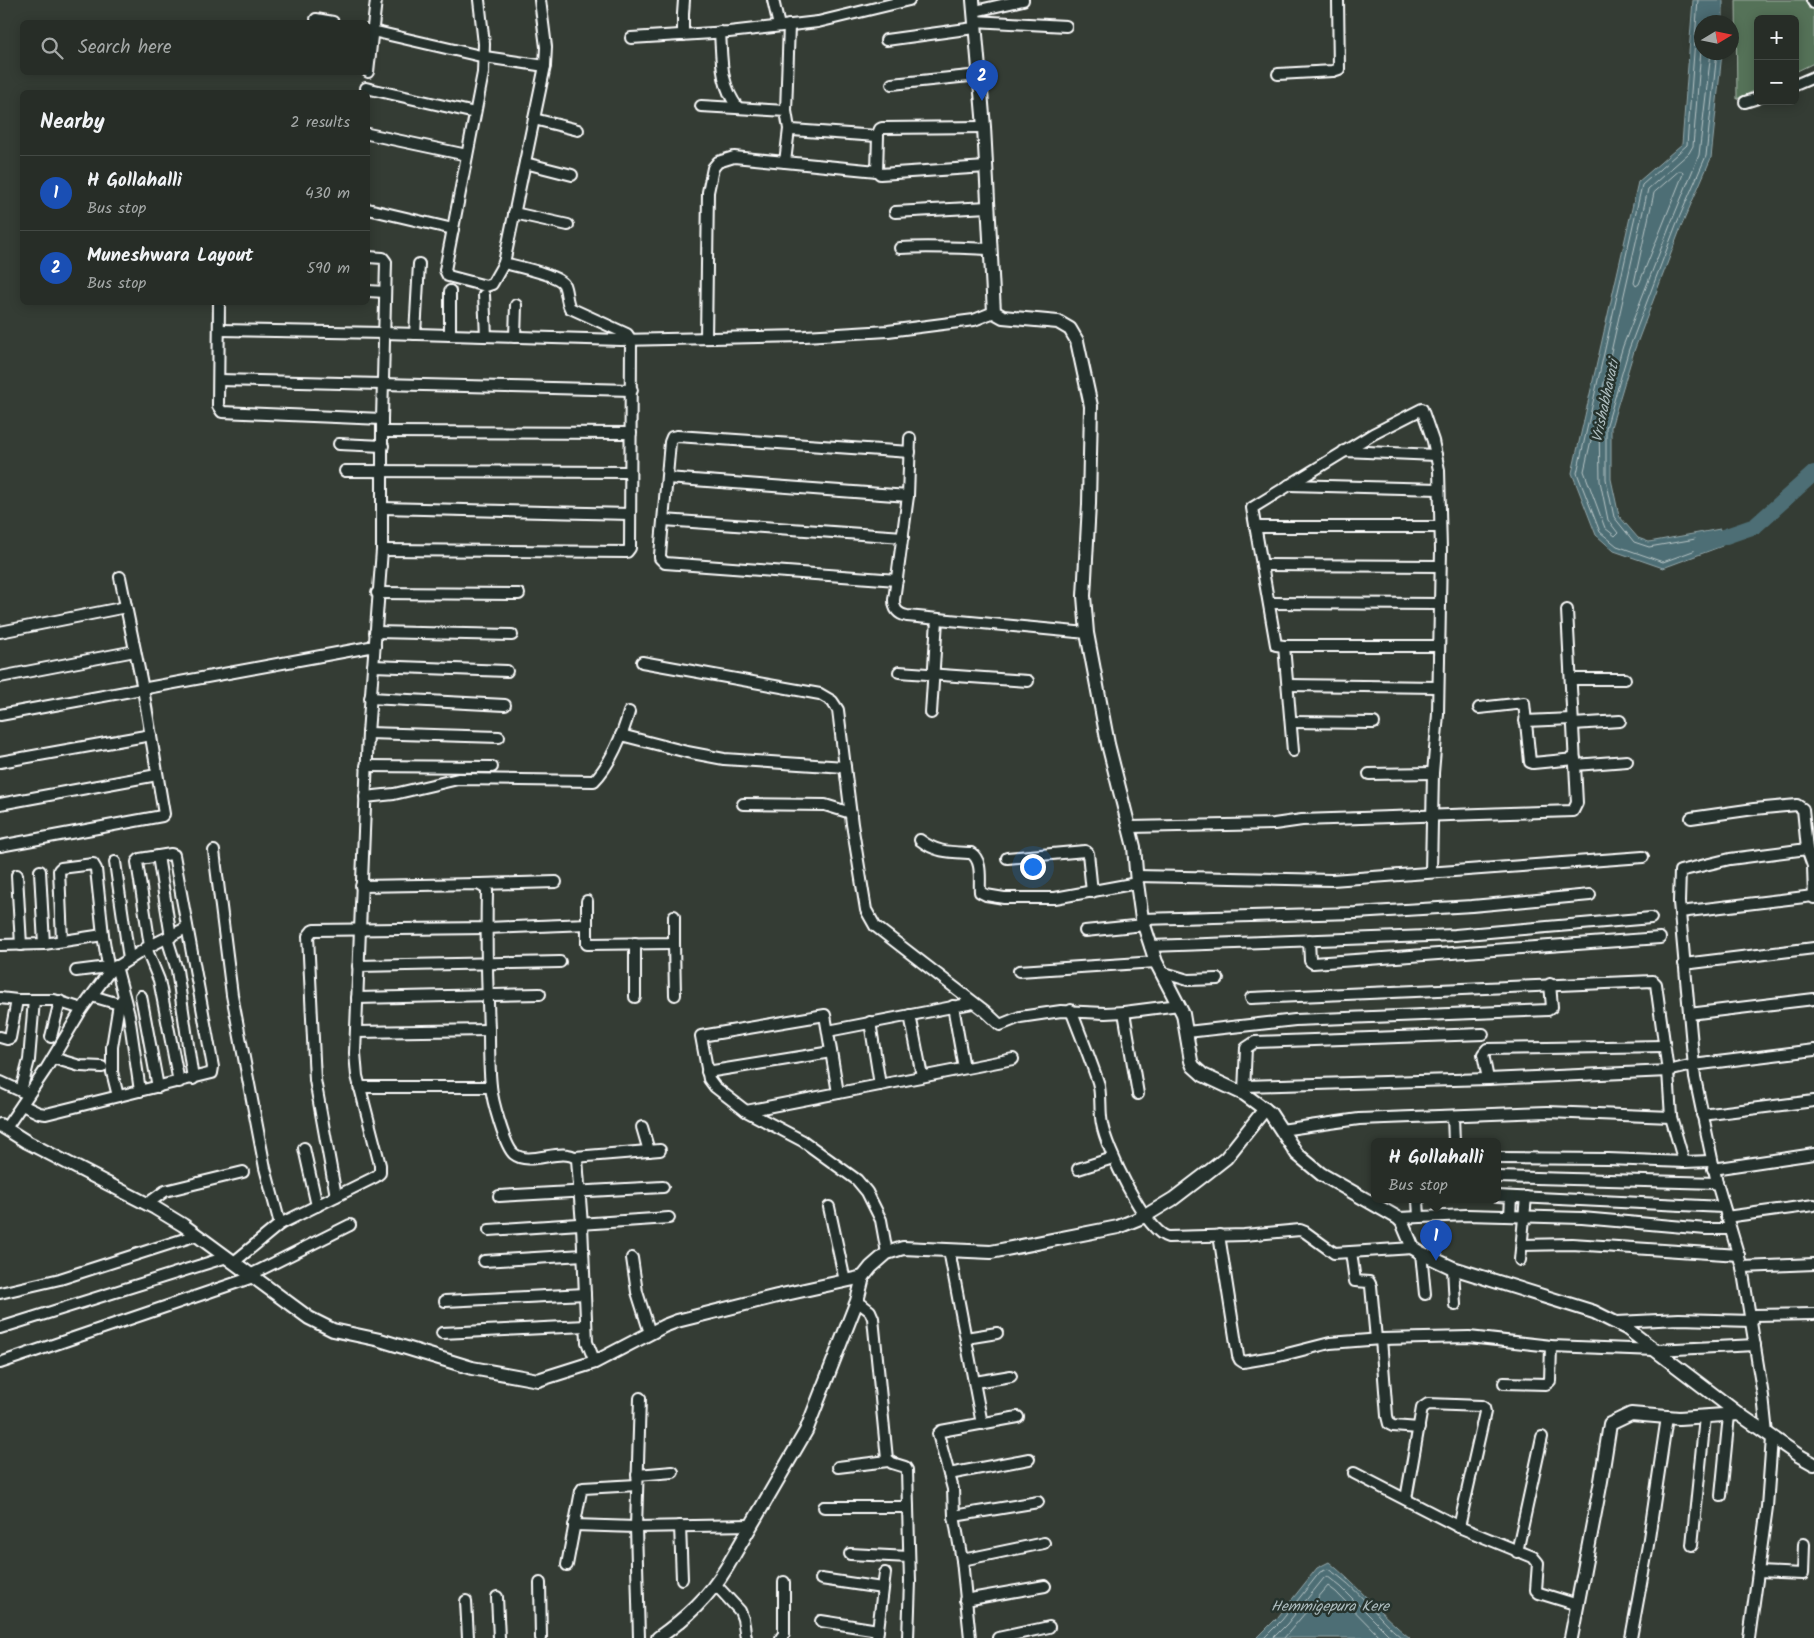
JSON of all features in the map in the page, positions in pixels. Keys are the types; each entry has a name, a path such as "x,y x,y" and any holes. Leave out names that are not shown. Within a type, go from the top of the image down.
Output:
{"street":[{"path":"376,0 370,30 485,57 545,66"},
{"path":"480,0 485,57 445,270 448,276 486,286 492,284 504,263 545,66 546,47 540,0"},
{"path":"683,35 682,14 684,0"},
{"path":"774,0 784,26 786,111 789,130 785,162"},
{"path":"631,38 720,32 818,22 909,0"},
{"path":"886,40 1023,0"},
{"path":"1278,74 1333,71 1339,69 1338,0"},
{"path":"974,15 1066,26"},
{"path":"974,15 984,127 994,312"},
{"path":"316,19 322,20"},
{"path":"720,32 724,84 730,98 738,108"},
{"path":"365,90 368,75"},
{"path":"892,84 980,75"},
{"path":"1799,83 1814,77"},
{"path":"370,91 475,113"},
{"path":"1744,102 1754,99"},
{"path":"701,106 786,111"},
{"path":"534,119 578,130"},
{"path":"877,172 878,136 882,128 984,127"},
{"path":"789,130 878,136"},
{"path":"370,134 467,155"},
{"path":"706,338 708,192 713,168 718,162 734,157 877,172 882,175 986,167"},
{"path":"525,164 572,175"},
{"path":"895,212 988,207"},
{"path":"370,209 453,229"},
{"path":"514,213 568,226"},
{"path":"900,248 932,246 946,248 990,248"},
{"path":"0,1328 230,1259 280,1224 380,1173 380,1165 360,1087 355,1053 366,766 377,593 382,550 385,260 381,257 370,257"},
{"path":"382,550 625,553 630,548 631,340 627,334 570,308 561,281 504,263"},
{"path":"415,334 419,264"},
{"path":"370,291 385,292"},
{"path":"450,291 450,335"},
{"path":"484,295 486,336"},
{"path":"219,305 218,406 220,410 224,412 382,419"},
{"path":"515,337 516,305"},
{"path":"220,330 631,340 805,336 888,331 974,320 994,312"},
{"path":"994,312 1003,317 1058,322 1070,329 1077,341 1091,406 1089,504 1084,596 1087,633 1108,744 1134,847 1143,922 1158,967 1179,1005 1185,1021 1191,1061 1198,1072 1244,1090 1274,1118 1298,1154 1321,1174 1371,1203"},
{"path":"219,380 632,390"},
{"path":"1431,871 1433,772 1438,687 1439,646 1440,604 1439,470 1422,409 1373,434 1252,508 1276,645 1439,646"},
{"path":"382,432 631,433"},
{"path":"897,580 669,564 662,561 660,554 670,442 672,437 677,436 910,452"},
{"path":"910,438 908,496 894,606 897,612 907,616 937,620 1087,633"},
{"path":"339,444 383,446"},
{"path":"1344,451 1436,455"},
{"path":"345,471 630,472"},
{"path":"667,478 908,496"},
{"path":"1289,485 1439,489"},
{"path":"382,508 630,514"},
{"path":"664,520 903,538"},
{"path":"1255,527 1440,527"},
{"path":"1262,566 1440,566"},
{"path":"0,846 162,816 164,812 143,689 120,577"},
{"path":"377,593 519,594"},
{"path":"1269,603 1440,604"},
{"path":"0,632 126,607"},
{"path":"1130,828 1274,824 1302,820 1573,811 1577,803 1567,610"},
{"path":"931,713 937,620"},
{"path":"375,632 512,635"},
{"path":"0,715 374,646"},
{"path":"1284,646 1293,751"},
{"path":"0,677 135,651"},
{"path":"642,662 820,694 826,696 836,706 866,910 875,926 1000,1025 1020,1017 1071,1010 1105,1013 1179,1005"},
{"path":"373,666 508,671"},
{"path":"899,672 1028,681"},
{"path":"1570,679 1625,679"},
{"path":"1288,685 1438,687"},
{"path":"370,698 506,705"},
{"path":"1479,708 1524,703 1529,760 1531,762 1627,761"},
{"path":"365,797 394,794 458,779 594,781 600,775 621,735 628,712"},
{"path":"1525,721 1620,721"},
{"path":"1291,722 1374,723"},
{"path":"368,733 499,738"},
{"path":"0,762 151,735"},
{"path":"621,735 687,752 724,759 845,766"},
{"path":"366,766 492,767"},
{"path":"1369,774 1433,772"},
{"path":"0,804 157,775"},
{"path":"743,804 826,805 851,813"},
{"path":"1680,912 1814,897 1813,866 1807,849 1803,809 1797,805 1754,808 1691,818"},
{"path":"920,840 930,848 971,853 974,855 979,865 980,892 1004,898 1055,898 1092,892 1137,879 1332,880 1431,871 1642,857"},
{"path":"1750,1638 1767,1506 1770,1436 1742,1267 1724,1212 1712,1165 1694,1065 1680,912 1680,871 1730,859 1807,849"},
{"path":"214,851 232,995 265,1168 280,1224"},
{"path":"1007,858 1086,851 1088,853 1092,892"},
{"path":"22,1105 39,1113 46,1114 179,1082 210,1074 213,1070 174,855 171,854 140,858 137,862 148,947 159,980 179,1082"},
{"path":"158,856 169,938 177,970 193,1078"},
{"path":"115,862 128,959"},
{"path":"62,941 59,870 61,868 94,865 103,935 121,1000 129,1015 140,1091"},
{"path":"40,871 44,944"},
{"path":"17,875 21,945"},
{"path":"361,886 556,882"},
{"path":"478,884 487,891 486,965 491,1087 499,1120 509,1149 521,1158 570,1155 575,1157 660,1150"},
{"path":"1085,931 1143,922 1472,906 1590,895"},
{"path":"588,901 586,944 674,943"},
{"path":"674,916 675,995"},
{"path":"1150,946 1455,935 1651,918"},
{"path":"336,1196 315,1080 308,936 312,931 587,924"},
{"path":"76,971 111,968 186,928"},
{"path":"0,945 44,944 103,935"},
{"path":"1309,940 1310,960 1313,963 1660,938"},
{"path":"635,943 635,997"},
{"path":"1684,964 1814,948"},
{"path":"358,966 486,965 560,962"},
{"path":"1019,971 1158,967 1188,980 1218,980"},
{"path":"25,1093 52,1058 82,1009 111,968"},
{"path":"1251,998 1653,981 1656,984 1668,1071 1671,1117 1684,1162"},
{"path":"1186,1032 1295,1020 1548,1010 1552,1007 1550,984"},
{"path":"357,998 540,994"},
{"path":"92,996 121,1000"},
{"path":"141,996 158,1087"},
{"path":"0,998 51,1000 82,1009"},
{"path":"1689,1014 1814,999"},
{"path":"0,1037 10,1038 17,1000"},
{"path":"34,1000 25,1093 22,1105 3,1126 27,1142 147,1204 197,1234 309,1318 333,1330 389,1342 472,1368 538,1380 595,1362 664,1326 701,1314 863,1278"},
{"path":"118,1096 112,1072 112,1046 121,1000"},
{"path":"51,1037 60,1002"},
{"path":"828,1031 973,1002"},
{"path":"953,1006 964,1068"},
{"path":"1071,1010 1098,1082 1102,1124 1112,1158 1145,1216 1164,1236 1303,1231 1332,1252 1417,1251 1453,1268 1578,1307 1617,1322 1656,1350 1734,1414 1814,1464"},
{"path":"1124,1012 1138,1094"},
{"path":"838,1093 825,1015 701,1036 707,1072 709,1079 715,1087 746,1111 803,1140 857,1180 867,1192 881,1220 887,1253"},
{"path":"910,1015 922,1076"},
{"path":"870,1022 880,1085"},
{"path":"356,1032 489,1030"},
{"path":"1244,1090 1246,1048 1255,1042 1482,1034"},
{"path":"1488,1080 1483,1054 1487,1049 1664,1046"},
{"path":"1244,1090 1668,1071 1694,1065 1814,1050"},
{"path":"707,1072 831,1052"},
{"path":"52,1058 80,1066 102,1066"},
{"path":"746,1111 1013,1059"},
{"path":"1,1082 25,1093"},
{"path":"360,1087 491,1087"},
{"path":"1702,1115 1814,1101"},
{"path":"658,1638 698,1606 716,1585 752,1525 806,1431 857,1301 863,1278 871,1267 887,1253 903,1248 992,1252 1118,1227 1145,1216 1173,1198 1226,1158 1265,1109"},
{"path":"1281,1130 1359,1120 1548,1112 1671,1117"},
{"path":"1452,1116 1454,1138"},
{"path":"642,1127 648,1151"},
{"path":"304,1148 317,1206"},
{"path":"1501,1158 1608,1159 1712,1165 1814,1154"},
{"path":"575,1157 578,1161 587,1342 595,1362"},
{"path":"1078,1168 1112,1158"},
{"path":"147,1204 165,1191 243,1172"},
{"path":"1501,1177 1717,1183"},
{"path":"499,1196 663,1187"},
{"path":"1501,1196 1724,1212 1814,1204"},
{"path":"1510,1216 1511,1197"},
{"path":"1520,1260 1526,1197"},
{"path":"1372,1203 1402,1222 1417,1251 1425,1294"},
{"path":"1418,1203 1419,1217"},
{"path":"829,1207 845,1281"},
{"path":"1398,1218 1467,1215 1582,1218 1706,1229 1730,1229"},
{"path":"489,1230 669,1218"},
{"path":"0,1363 252,1276 350,1225"},
{"path":"0,1294 60,1279 197,1234"},
{"path":"1219,1235 1238,1356 1241,1362 1279,1356 1330,1343 1379,1339 1470,1337 1551,1346 1656,1350 1756,1345"},
{"path":"1522,1245 1572,1244 1739,1255"},
{"path":"949,1250 982,1424"},
{"path":"1351,1252 1354,1281 1369,1282 1371,1286 1389,1424 1419,1428"},
{"path":"484,1261 583,1254"},
{"path":"632,1258 638,1292 650,1333"},
{"path":"1742,1267 1814,1264"},
{"path":"1453,1268 1456,1305"},
{"path":"445,1301 585,1294"},
{"path":"857,1301 870,1311 873,1318 888,1461"},
{"path":"1617,1322 1814,1314"},
{"path":"442,1333 586,1326"},
{"path":"966,1338 997,1333"},
{"path":"1504,1383 1546,1384 1550,1381 1551,1346"},
{"path":"975,1382 1011,1376"},
{"path":"639,1638 636,1527 640,1398"},
{"path":"1406,1499 1422,1408 1428,1404 1481,1406 1485,1412 1459,1527"},
{"path":"1571,1638 1610,1424 1631,1414 1679,1418 1734,1414"},
{"path":"1721,1496 1734,1414"},
{"path":"1692,1545 1704,1416"},
{"path":"970,1638 962,1560 954,1516 953,1489 938,1434 941,1431 1018,1417"},
{"path":"1631,1638 1668,1417"},
{"path":"1517,1552 1542,1437"},
{"path":"949,1474 1029,1459"},
{"path":"838,1467 888,1461 907,1469 908,1638"},
{"path":"567,1565 580,1491 583,1488 637,1480 673,1472"},
{"path":"1354,1473 1459,1527 1537,1560 1536,1590 1538,1593 1578,1605"},
{"path":"954,1516 1038,1502"},
{"path":"824,1506 908,1507"},
{"path":"574,1525 636,1527 752,1525"},
{"path":"680,1526 682,1579"},
{"path":"962,1560 1044,1543"},
{"path":"1758,1572 1802,1574 1804,1544"},
{"path":"850,1554 909,1557"},
{"path":"821,1621 877,1634 885,1573"},
{"path":"821,1579 882,1588"},
{"path":"781,1638 784,1634 784,1582"},
{"path":"540,1583 541,1638"},
{"path":"716,1585 740,1611 746,1638"},
{"path":"966,1600 1045,1586"},
{"path":"497,1597 499,1638"},
{"path":"466,1601 468,1638"},
{"path":"998,1638 1049,1627"}],"green space":[{"path":"1736,0 1807,0 1809,9 1814,8 1814,63 1799,70 1799,15 1754,15 1754,91 1737,99 1739,15 1736,15"}],"water":[{"path":"1693,0 1723,0 1723,15 1694,15 1694,60 1721,60 1711,158 1681,227 1634,351 1611,427 1611,479 1619,516 1638,538 1649,542 1720,529 1722,546 1663,568 1614,551 1596,535 1572,473 1638,182 1682,144"},
{"name":"Hemmigepura Kere","path":"1329,1562 1410,1638 1257,1638 1278,1617 1317,1568"}],"waterway":[{"name":"Vrishabhavati","path":"1700,545 1755,526 1814,473"}],"place":[{"name":"Muneshwara Layout","path":"982,101"},
{"name":"H Gollahalli","path":"1436,1261"}]}
